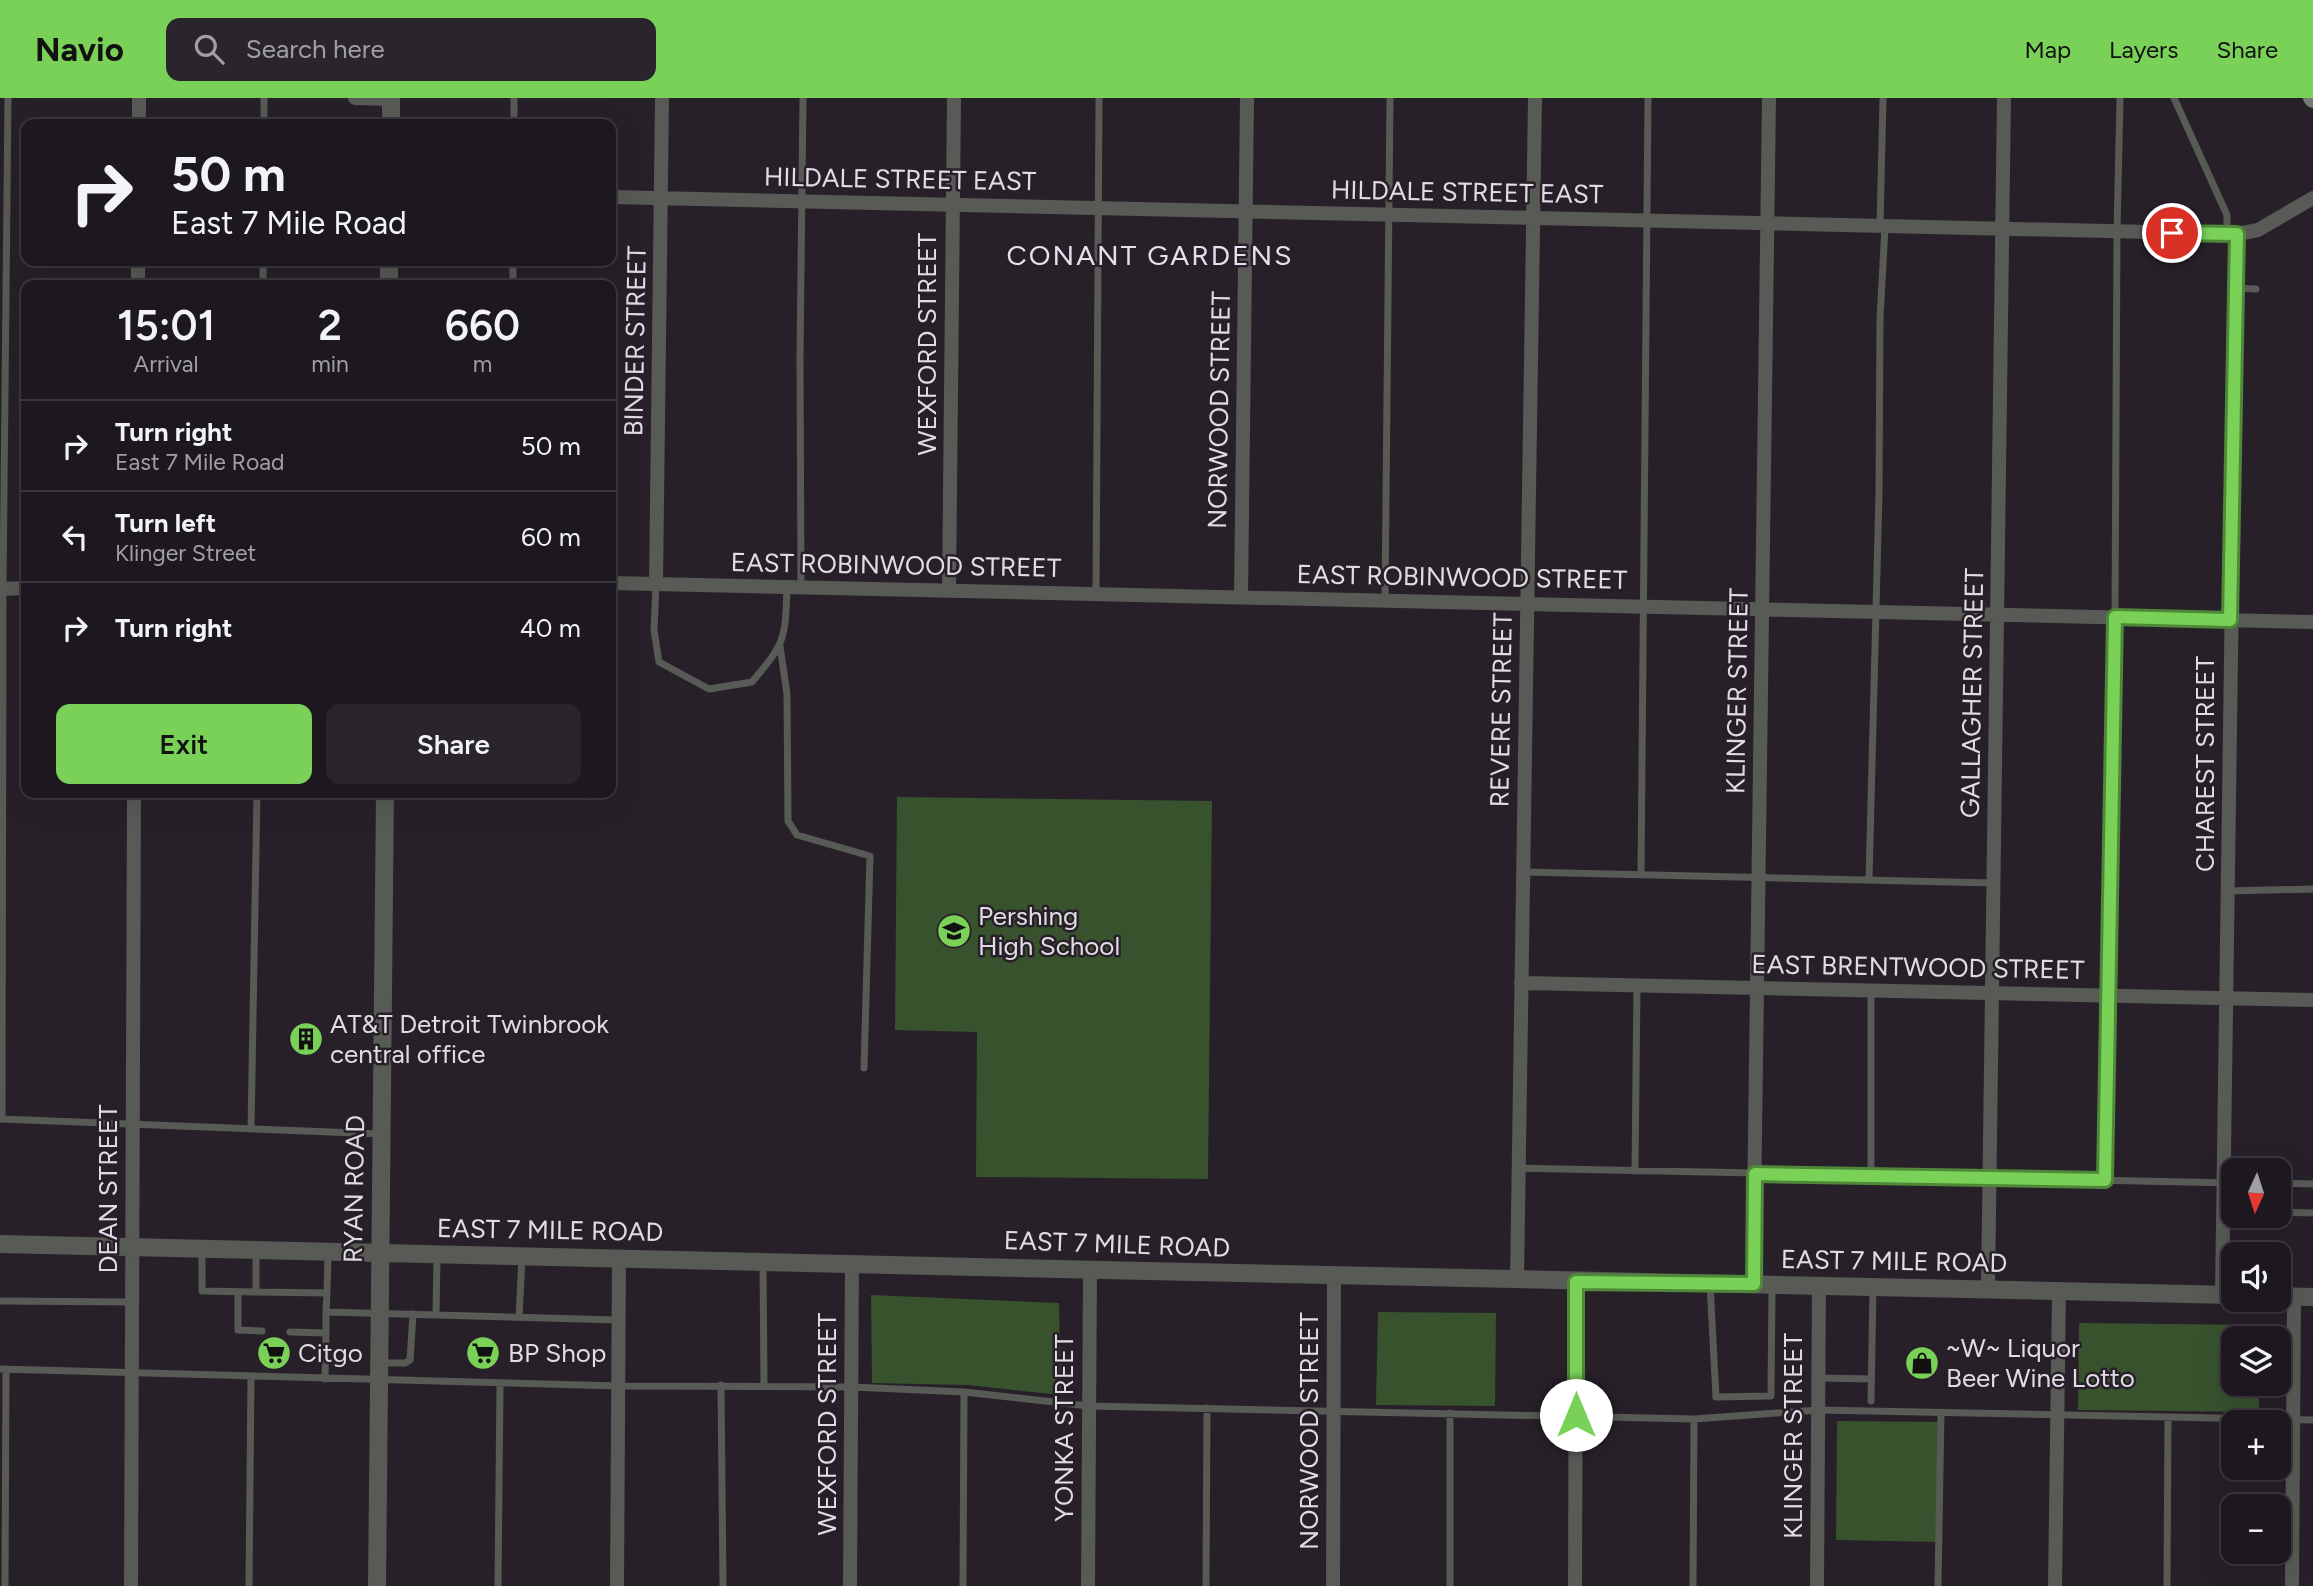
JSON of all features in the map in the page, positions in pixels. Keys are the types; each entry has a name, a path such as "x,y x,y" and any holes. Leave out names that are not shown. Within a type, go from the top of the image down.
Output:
{"street":[{"path":"139,98 139,119"},
{"path":"355,98 391,98 391,119"},
{"name":"BINDER STREET","path":"656,584 662,98"},
{"name":"WEXFORD STREET","path":"950,591 954,98"},
{"name":"NORWOOD STREET","path":"1241,597 1247,98"},
{"name":"REVERE STREET","path":"1517,1280 1535,98"},
{"name":"KLINGER STREET","path":"1763,1284 1755,1174 1769,98"},
{"name":"GALLAGHER STREET","path":"1988,1289 2004,98"},
{"name":"HILDALE STREET EAST","path":"616,197 2232,234 2258,230 2313,198"},
{"name":"CHAREST STREET","path":"2228,1158 2230,620 2236,288 2232,234"},
{"name":"EAST ROBINWOOD STREET","path":"616,583 2313,622"},
{"path":"1,589 21,588"},
{"name":"DEAN STREET","path":"131,1586 134,798"},
{"name":"RYAN ROAD","path":"377,1586 385,798"},
{"name":"EAST BRENTWOOD STREET","path":"1521,983 2313,1000"},
{"name":"EAST 7 MILE ROAD","path":"0,1244 2221,1295"},
{"path":"617,1586 620,1258"},
{"name":"WEXFORD STREET","path":"850,1586 852,1263"},
{"name":"YONKA STREET","path":"1088,1586 1090,1271"},
{"name":"NORWOOD STREET","path":"1333,1586 1334,1275"},
{"path":"1576,1282 1576,1586"},
{"name":"KLINGER STREET","path":"1817,1586 1819,1285"},
{"path":"2055,1586 2059,1291"},
{"path":"2291,1296 2313,1297"},
{"path":"2287,1312 2293,1419 2292,1586"}],"lane":[{"path":"8,98 1,589 1,1119 381,1134"},
{"path":"264,98 264,119"},
{"path":"514,98 514,119"},
{"path":"656,584 654,630 659,662 680,675 709,689 752,682 777,653 786,632 794,588 803,98"},
{"path":"1096,594 1099,98"},
{"path":"1385,600 1390,98"},
{"path":"1641,874 1648,98"},
{"path":"1869,879 1881,379 1883,98"},
{"path":"2105,1180 2110,995 2120,98"},
{"path":"2174,98 2227,215 2232,234"},
{"path":"2236,288 2256,289"},
{"path":"780,646 787,694 788,821 797,835 870,856 864,1068"},
{"path":"251,1129 257,798"},
{"path":"1523,872 1993,883"},
{"path":"2228,891 2313,889"},
{"path":"1635,1171 1637,985"},
{"path":"1871,990 1871,1176"},
{"path":"1518,1168 2221,1183"},
{"path":"2291,1183 2313,1184"},
{"path":"2291,1212 2313,1213"},
{"path":"202,1249 202,1290 302,1297 327,1293"},
{"path":"256,1251 256,1292"},
{"path":"325,1379 328,1252"},
{"path":"436,1315 437,1254"},
{"path":"519,1317 522,1256"},
{"path":"764,1261 764,1385"},
{"path":"1710,1284 1716,1397 1771,1396 1763,1284"},
{"path":"1871,1401 1873,1287"},
{"path":"237,1292 238,1331 262,1331"},
{"path":"0,1301 133,1302"},
{"path":"326,1312 619,1320"},
{"path":"5,1586 3,1369 325,1379 379,1372 410,1360 413,1314"},
{"path":"302,1322 302,1332"},
{"path":"290,1332 326,1332"},
{"path":"379,1372 500,1383 764,1385 964,1392 1089,1406 1694,1419 1818,1410 2313,1420"},
{"path":"250,1586 251,1377"},
{"path":"1818,1378 1871,1379"},
{"path":"498,1586 500,1383"},
{"path":"721,1385 723,1586"},
{"path":"963,1586 964,1392"},
{"path":"1206,1586 1207,1408"},
{"path":"1450,1413 1450,1586"},
{"path":"1938,1586 1941,1413"},
{"path":"2167,1586 2168,1417"},
{"path":"1693,1586 1694,1419"}],"green space":[{"path":"897,797 1212,801 1208,1179 976,1177 977,1032 895,1030"},
{"path":"871,1295 1059,1303 1061,1395 968,1385 872,1383"},
{"path":"1378,1312 1496,1313 1495,1406 1376,1405"},
{"path":"2079,1323 2260,1325 2221,1326 2221,1396 2259,1396 2259,1410 2078,1410"},
{"path":"1837,1421 1941,1422 1939,1542 1836,1540"}],"place":[{"name":"Pershing High School","path":"954,931"},
{"name":"AT&T Detroit Twinbrook central office","path":"306,1039"},
{"name":"Citgo","path":"274,1353"},
{"name":"BP Shop","path":"483,1353"},
{"name":"~W~ Liquor Beer Wine Lotto","path":"1922,1363"}],"district":[{"name":"CONANT GARDENS","path":"1150,255"}],"route":[{"path":"1576,1415 1576,1282 1754,1284 1755,1174 2105,1180 2115,617 2230,620 2237,234 2172,233"}]}
